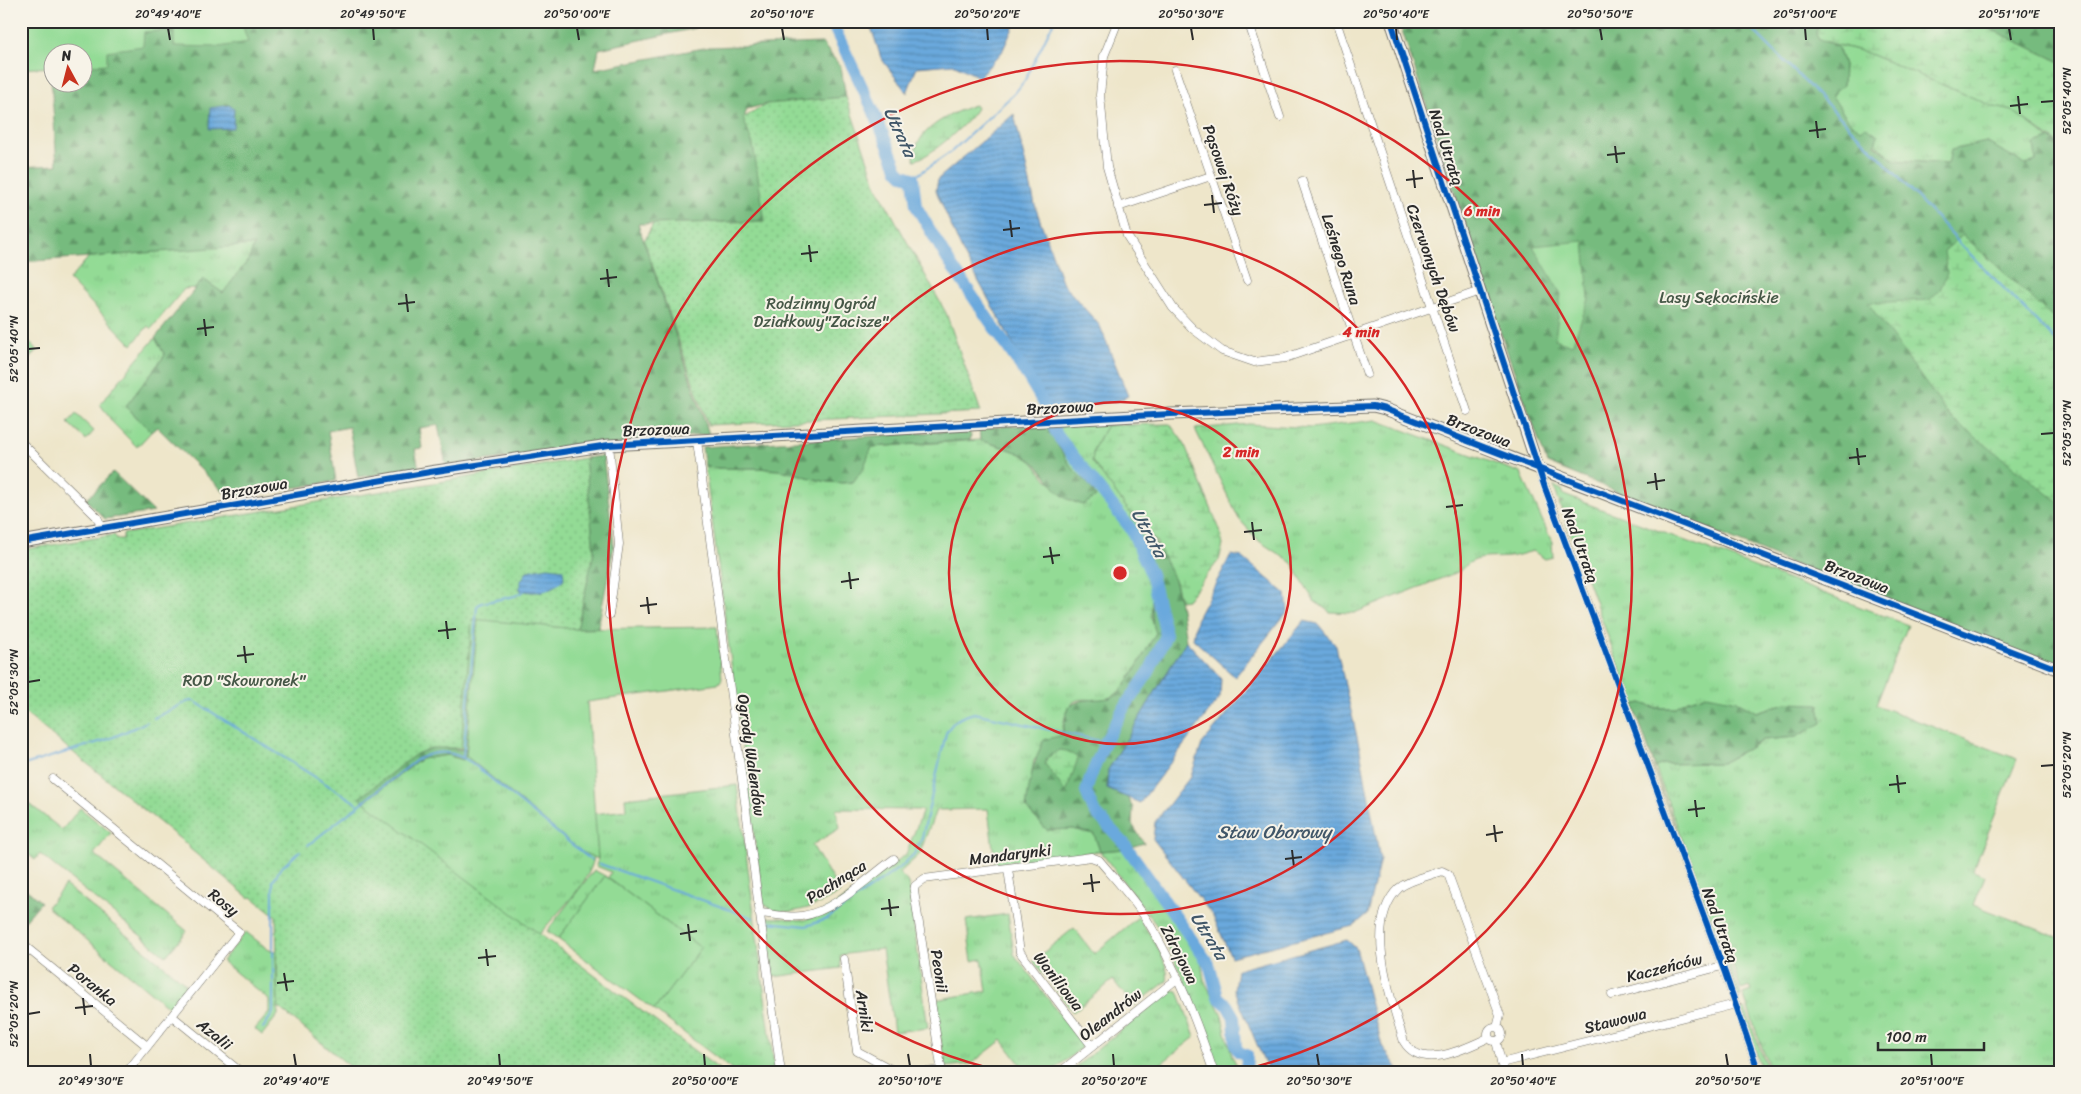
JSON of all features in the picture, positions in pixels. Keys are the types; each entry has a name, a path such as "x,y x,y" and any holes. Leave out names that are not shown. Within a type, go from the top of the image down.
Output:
{"street":[{"path":"1118,21 1104,56 1100,95 1107,167 1127,236 1173,308 1193,329 1222,351 1254,362 1285,358 1480,291"},
{"path":"1248,21 1280,116"},
{"name":"Czerwonych Dębów","path":"1336,21 1467,411"},
{"name":"Nad Utratą","path":"1392,21 1538,468 1736,1004 1759,1073"},
{"name":"Pąsowej Róży","path":"1174,70 1247,280"},
{"path":"1118,207 1211,176"},
{"name":"Leśnego Runa","path":"1302,181 1367,374"},
{"name":"Brzozowa","path":"21,542 436,471 609,445 1373,406 2060,670"},
{"name":"Ogrody Walendów","path":"697,441 781,1073"},
{"path":"21,442 97,517 102,528"},
{"path":"609,445 618,544 609,615"},
{"name":"Rosy","path":"53,779 238,932 126,1073"},
{"name":"Mandarynki","path":"924,878 1008,869 1091,857 1100,860"},
{"name":"Pachnąca","path":"759,913 794,916 816,912 843,897 894,859"},
{"name":"Zdrojowa","path":"1100,860 1146,919 1178,978 1199,1029 1214,1073"},
{"name":"Waniliowa","path":"1008,869 1020,952 1092,1046"},
{"path":"1442,871 1448,874 1500,1015 1497,1027 1502,1033 1502,1038 1435,1057 1422,1057 1409,1051 1404,1042 1386,978 1381,950 1381,930 1390,900 1400,888 1442,871"},
{"name":"Peonii","path":"924,878 915,886 914,891 941,1071"},
{"name":"Poranka","path":"21,943 147,1046"},
{"name":"Arniki","path":"844,959 858,1051 898,1073"},
{"name":"Kaczeńców","path":"1612,994 1722,966"},
{"name":"Oleandrów","path":"1059,1073 1178,978"},
{"name":"Stawowa","path":"1501,1063 1736,1004"},
{"name":"Azalii","path":"172,1016 242,1073"},
{"path":"1497,1027 1490,1028 1492,1040 1504,1073"},
{"path":"917,1073 941,1071"}],"green space":[{"path":"21,21 693,21 696,28 599,49 595,69 709,47 822,43 841,67 846,97 767,104 747,109 744,118 753,145 766,221 638,224 709,434 446,465 438,425 419,428 422,448 415,449 419,469 358,477 349,427 328,431 336,481 230,498 157,427 151,432 126,406 165,355 155,338 203,279 223,293 249,259 254,245 21,262 21,167 57,165 52,92 92,92 92,42 42,42 42,53"},
{"path":"21,21 241,21 248,42 219,47 174,46 174,30 144,32 143,46 107,51 107,64 92,65 92,42 42,42 42,68 21,69"},
{"name":"Lasy Sękocińskie","path":"1399,21 1818,21 1816,34 1819,40 1837,45 1844,65 1843,85 1832,96 1847,119 1860,130 1865,126 1878,135 1875,145 1894,160 1948,164 1951,150 1986,142 2024,165 2036,161 2034,144 2050,139 2060,145 2060,669 1925,618 1547,463 1502,337"},
{"path":"1818,21 1974,21 2060,62 2060,145 2013,111 1995,107 1865,52 1819,40 1816,34"},
{"path":"1974,21 2060,21 2060,62"},
{"path":"1837,45 1865,52 1995,107 2013,111 2050,139 2035,144 2036,161 2024,166 2015,158 1949,164 1894,160 1847,119 1831,96 1843,85 1844,65"},
{"name":"Rodzinny Ogród Działkowy\"Zacisze\"","path":"846,97 877,187 946,313 981,412 708,425 644,241 653,224 765,221 753,145 743,118 767,104"},
{"path":"975,105 977,108 958,130 929,154 914,160 916,149 926,132 943,119"},
{"path":"1963,235 2060,324 2060,503 1950,417 1868,303 1929,300 1940,290 1947,273 1944,251"},
{"path":"1584,241 1589,299 1572,345 1555,339 1561,294 1533,246"},
{"path":"255,244 249,259 223,293 203,279 196,288 184,289 151,329 148,326 132,345 69,280 89,257"},
{"path":"21,334 37,350 21,367"},
{"path":"155,338 165,355 126,406 151,432 137,447 113,423 100,404"},
{"path":"76,414 94,431 86,440 68,423"},
{"path":"1376,420 1521,473 1552,542 1553,557 1545,559 1533,551 1509,557 1477,560 1471,562 1460,571 1354,613 1330,612 1314,601 1292,563 1259,541 1239,519 1195,429 1249,424 1311,428"},
{"path":"1046,424 1107,425 1094,448 1092,461 1143,530 1130,538 1144,559 1152,600 1151,617 1156,633 1133,673 1119,692 1109,698 1100,700 1083,699 1076,701 1070,706 1065,717 1062,735 1034,760 1026,808 1047,830 1073,829 1094,834 1100,851 995,864 988,809 936,810 919,855 899,873 908,882 928,1028 894,1032 882,949 840,955 841,968 773,977 765,917 805,920 821,913 859,890 906,854 923,810 836,809 840,828 812,845 840,892 813,906 792,911 772,909 763,903 705,467 769,469 823,481 853,482 872,447 980,440 1020,453 1033,462 1047,480 1095,498 1091,487 1072,468"},
{"path":"1046,424 1072,468 1091,487 1096,497 1083,505 1064,497 1058,492 1038,467 1025,456 1013,450 980,440 979,428"},
{"path":"1170,424 1184,443 1220,530 1223,545 1219,560 1187,600 1180,601 1175,582 1156,541 1143,530 1092,461 1094,448 1107,425"},
{"path":"967,430 971,435 970,440 872,447 863,469 853,482 842,483 823,481 769,469 705,467 702,447"},
{"path":"603,456 614,546 598,628 577,629 594,551 585,458"},
{"name":"ROD \"Skowronek\"","path":"585,458 594,551 577,629 472,619 461,748 431,748 416,754 359,798 724,1073 358,1073 278,1007 276,916 252,897 249,898 190,847 21,710 21,550 114,535 117,539 123,539 123,534"},
{"path":"113,472 154,512 105,519 86,500"},
{"path":"1554,486 1562,490 1564,495 1908,625 1876,705 2017,759 1973,871 1985,876 1974,905 2060,938 2060,1073 1771,1073 1743,994 1751,991 1749,986 1741,989 1725,943 1713,923 1655,767 1664,764 1722,763 1763,740 1796,737 1786,703 1756,712 1737,701 1688,700 1674,708 1656,708 1641,703 1633,705 1565,519 1568,518 1566,513 1563,514 1559,503 1563,503 1563,501 1559,502"},
{"path":"1143,530 1154,541 1169,567 1178,596 1186,641 1108,770 1107,789 1127,797 1133,808 1132,824 1144,843 1124,849 1100,851 1094,834 1073,829 1047,830 1026,808 1027,799 1032,773 1040,748 1044,740 1062,735 1068,707 1083,701 1109,698 1115,695 1135,670 1156,633 1153,621 1152,592 1148,576 1138,552 1129,538"},
{"path":"472,619 478,619 466,750 461,748"},
{"path":"478,619 577,629 717,627 722,679 718,684 587,702 598,859 582,852 466,756"},
{"path":"1707,695 1737,701 1756,712 1786,703 1819,704 1822,723 1796,737 1763,740 1722,763 1664,764 1655,767 1633,705 1641,703 1656,708 1674,708 1688,700"},
{"path":"435,747 466,750 466,756 463,760 448,755 421,759 364,802 359,798 416,754"},
{"path":"1059,750 1067,751 1078,758 1067,791 1065,791 1045,764 1047,758"},
{"path":"448,755 463,760 466,756 582,851 594,857 586,878 579,888 539,935 364,802 421,759"},
{"path":"1652,765 1712,926 1724,948 1741,996 1737,997 1728,967 1726,968"},
{"path":"737,785 775,1073 737,1073 654,1010 701,948 608,878 611,872 596,866 598,859 594,814 626,810 625,798"},
{"path":"21,797 62,830 80,808 111,833 94,854 187,931 166,956 40,854 35,860 28,854 21,862"},
{"path":"1124,849 1136,866 1145,874 1201,960 1204,980 1221,1013 1232,1056 1241,1073 1219,1073 1187,986 1158,927 1100,851"},
{"path":"594,870 605,876 558,939 547,931"},
{"path":"605,876 701,948 654,1010 558,939"},
{"path":"21,885 41,902 21,925"},
{"path":"65,885 185,983 186,991 171,1009 47,907"},
{"path":"1008,914 1014,954 1081,1042 1081,1048 1050,1073 1027,1073 1002,1040 971,1064 945,1067 935,1000 987,991 982,959 972,961 966,920"},
{"path":"1138,917 1153,939 1162,957 1166,966 1167,981 1134,1006 1113,980 1073,1012 1033,961 1074,928 1094,954"},
{"path":"246,932 269,950 276,951 278,1015 262,1035 255,1029 269,1013 269,1000 222,961"},
{"path":"1171,990 1178,991 1195,1037 1149,1073 1068,1073"},
{"path":"1745,1009 1769,1073 1763,1073 1741,1010"}],"water":[{"path":"869,21 1016,21 1002,52 979,77 953,64 917,67 907,93 881,58"},
{"path":"229,105 234,109 233,128 209,129 210,108"},
{"path":"1014,114 1036,209 1063,284 1100,326 1128,396 1118,401 1054,409 1046,404 963,253 936,191 938,179"},
{"path":"1231,555 1242,557 1286,594 1288,611 1235,677 1193,639 1196,620"},
{"path":"548,567 563,569 564,579 544,591 520,590 520,583 527,571"},
{"name":"Staw Oborowy","path":"1304,621 1318,624 1336,646 1360,750 1380,859 1367,915 1353,926 1231,957 1213,916 1153,839 1155,822 1191,776 1202,744"},
{"path":"1186,641 1221,678 1220,697 1140,803 1107,789 1108,770"},
{"path":"1347,940 1356,948 1382,1046 1401,1073 1269,1073 1234,990 1237,970"}],"waterway":[{"name":"Utrata","path":"831,21 873,110 898,170 903,175 913,178 916,206 947,259 1028,377 1044,404 1057,435 1131,529 1151,574 1166,635 1149,672 1122,711 1105,742 1086,792 1094,811 1124,843 1209,964 1218,997 1227,1005 1234,1017 1236,1047 1239,1052 1247,1055 1246,1073"},
{"path":"913,178 952,151 1015,93 1025,80 1054,21"},
{"path":"1744,21 1879,156 1964,248 2060,345"},
{"path":"463,757 477,606 481,603 515,596 524,591"},
{"path":"154,718 189,701 194,701 358,804"},
{"path":"767,922 806,926 827,919 902,866 914,854 922,838 946,733 951,725 961,718 974,713 1105,742"},
{"path":"21,766 109,739 147,722"},
{"path":"308,845 418,759 432,754 445,753 458,756 472,763 591,860"},
{"path":"263,1028 273,1013 273,881 280,869 300,851"},
{"path":"600,864 753,918"},
{"path":"225,1073 228,1069"}],"cycle path":[{"path":"1391,21 1545,488 1725,973 1759,1073"},
{"path":"21,542 430,472 609,445 1171,414 1373,406 1385,409 2060,670"}]}
